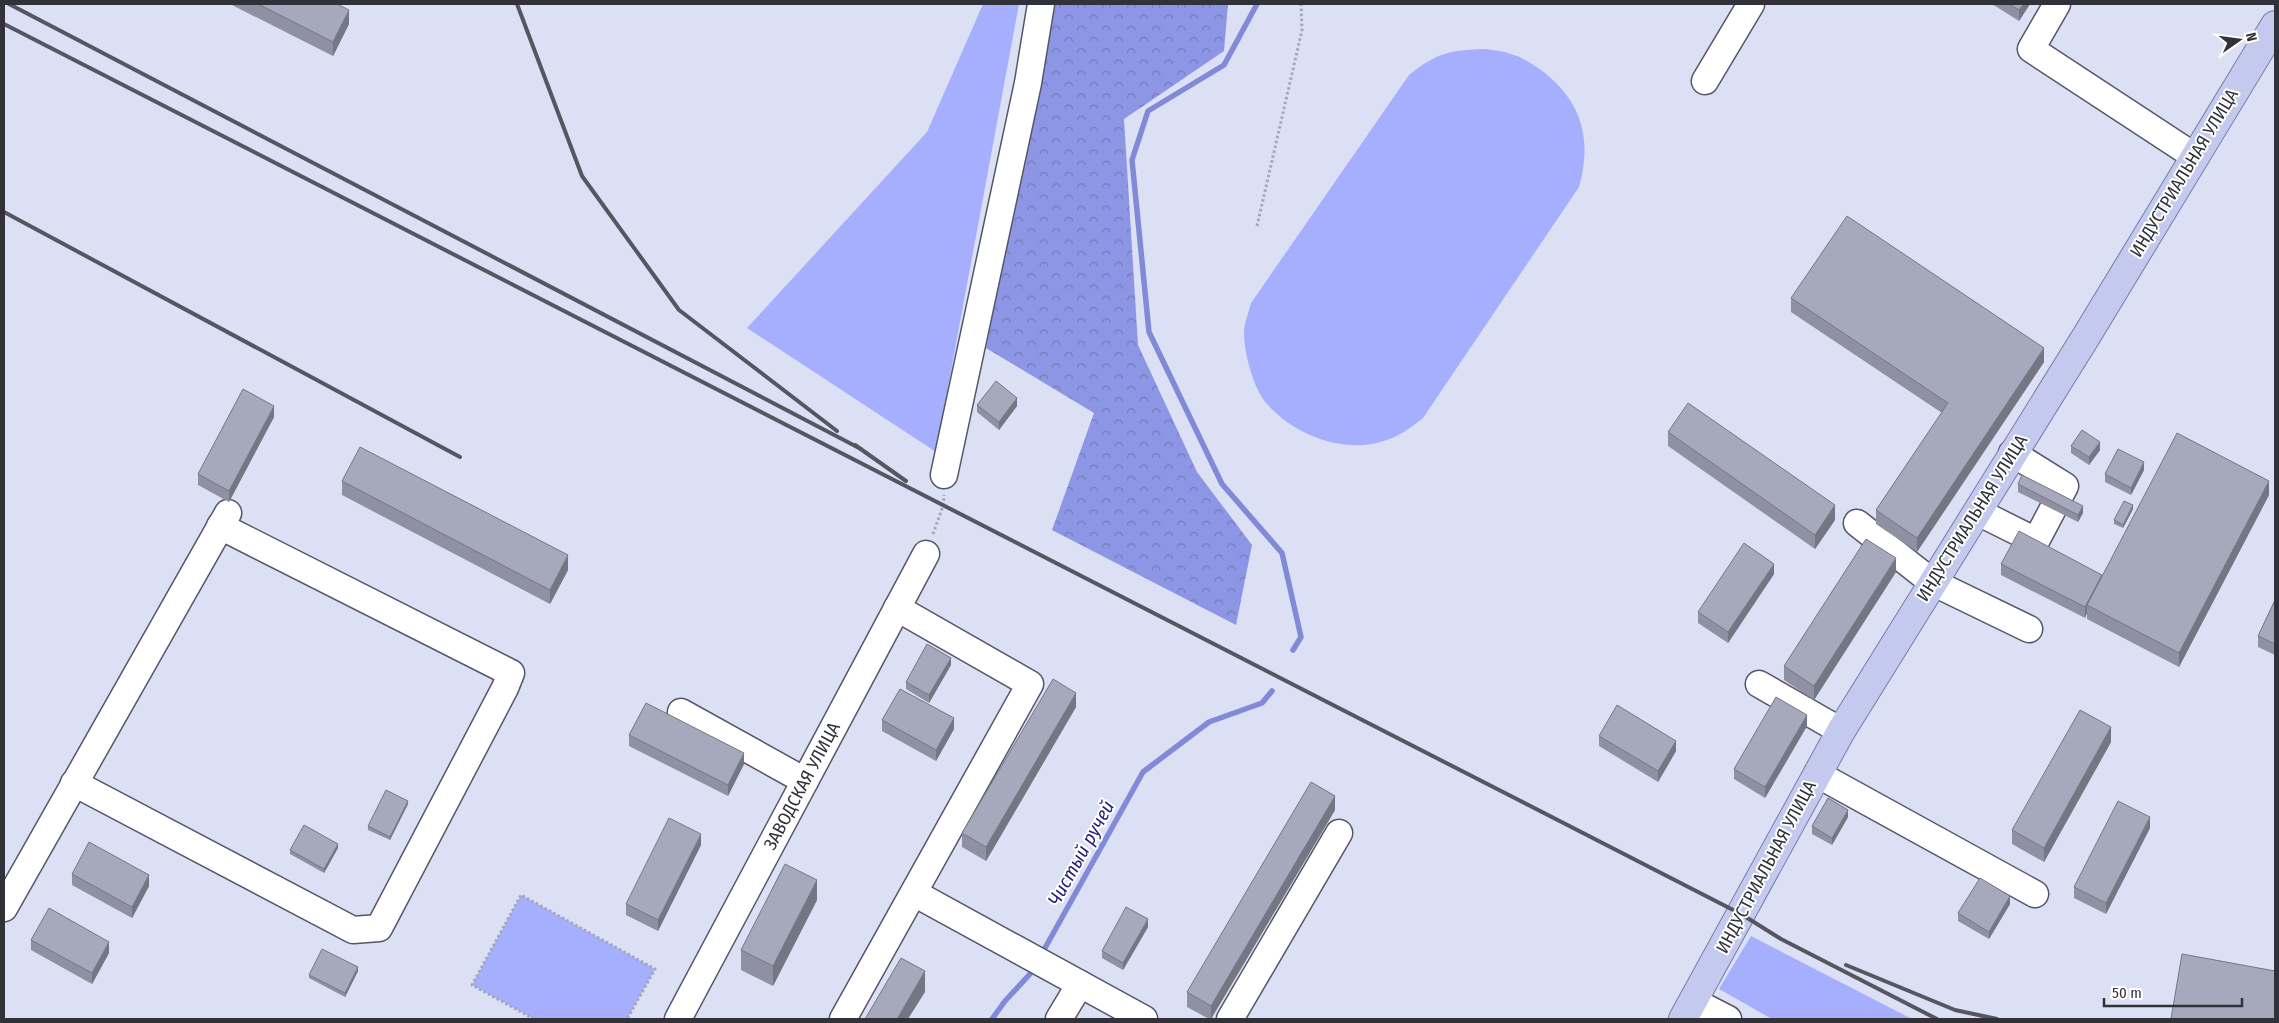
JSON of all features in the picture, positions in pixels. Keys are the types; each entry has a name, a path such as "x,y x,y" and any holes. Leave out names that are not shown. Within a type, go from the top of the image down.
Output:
{"main road":[{"name":"ИНДУСТРИАЛЬНАЯ УЛИЦА","path":"1688,1010 1841,731 2087,335 2275,24"}],"street":[{"path":"944,475 1028,83 1041,4"},
{"path":"1705,81 1751,4"},
{"path":"2057,4 2030,49 2194,156"},
{"path":"1978,512 2036,541 2066,486 2012,453"},
{"path":"4,908 74,783 224,519 511,673 505,688 379,928 353,930 74,783"},
{"path":"1857,523 1932,582 2029,628"},
{"name":"ЗАВОДСКАЯ УЛИЦА","path":"678,1019 926,554"},
{"path":"843,1019 1030,684 897,608"},
{"path":"1759,684 1841,731"},
{"path":"681,712 805,781"},
{"path":"1817,774 2035,894"},
{"path":"1230,1019 1339,833"},
{"path":"914,893 1144,1019"},
{"path":"1059,1019 1080,984"},
{"path":"1688,1010 1728,1019"}],"path":[{"path":"1257,226 1302,30 1301,4"},
{"path":"926,554 944,506 944,475"},
{"path":"534,1019 472,985 521,895 655,969 627,1019"}],"shaded area":[{"path":"983,4 1019,4 936,452 747,328 927,132"},
{"path":"1484,49 1505,52 1524,59 1545,73 1568,97 1581,124 1584,139 1585,154 1579,187 1423,418 1397,436 1371,444 1338,444 1306,433 1292,425 1267,404 1254,380 1248,360 1244,332 1251,303 1409,75 1436,57 1444,54 1461,50"},
{"path":"521,895 655,969 627,1019 534,1019 472,985"},
{"path":"1751,936 1912,1019 1772,1019 1719,989"}],"green space":[{"path":"1050,4 1228,4 1224,51 1124,119 1138,345 1197,472 1252,545 1236,625 1052,530 1094,413 986,348"}],"building":[{"path":"258,4 337,4 349,10 333,42"},
{"path":"2009,4 2024,4 2019,10"},
{"path":"1847,216 2044,348 1917,538 1876,510 1948,403 1791,298"},
{"path":"996,381 1017,398 999,422 977,405"},
{"path":"243,389 274,406 229,491 198,474"},
{"path":"1688,403 1835,505 1815,535 1668,432"},
{"path":"2082,430 2100,442 2089,457 2071,446"},
{"path":"2177,433 2269,481 2179,653 2087,605"},
{"path":"360,447 568,555 550,590 342,481"},
{"path":"2118,449 2144,462 2131,488 2105,474"},
{"path":"2022,475 2083,506 2078,515 2018,484"},
{"path":"2124,501 2133,505 2123,525 2114,520"},
{"path":"2019,531 2102,575 2085,607 2001,564"},
{"path":"1866,539 1896,558 1814,686 1784,666"},
{"path":"1744,543 1774,564 1728,632 1698,612"},
{"path":"2275,600 2275,644 2258,636"},
{"path":"927,644 951,658 929,695 906,682"},
{"path":"1053,679 1076,693 986,847 962,833"},
{"path":"900,689 954,718 936,750 882,720"},
{"path":"1776,697 1807,715 1765,787 1734,769"},
{"path":"646,703 744,753 728,785 629,735"},
{"path":"1617,705 1676,741 1658,771 1599,736"},
{"path":"2080,710 2111,727 2044,848 2012,830"},
{"path":"1311,782 1335,796 1211,1006 1187,992"},
{"path":"386,790 408,801 390,837 368,826"},
{"path":"1828,798 1848,810 1832,838 1812,826"},
{"path":"2118,801 2150,817 2106,903 2074,887"},
{"path":"669,818 701,834 658,920 626,904"},
{"path":"304,825 338,844 324,869 290,850"},
{"path":"89,842 149,875 132,907 72,874"},
{"path":"785,864 817,880 773,966 741,950"},
{"path":"1980,878 2010,896 1989,932 1958,913"},
{"path":"1126,907 1148,919 1123,963 1102,951"},
{"path":"49,908 109,942 92,973 31,940"},
{"path":"322,949 358,967 345,993 309,975"},
{"path":"2182,954 2275,971 2275,1019 2171,1019"},
{"path":"901,958 925,971 897,1019 865,1019"}],"waterway":[{"path":"1257,4 1224,65 1148,111 1132,160 1149,332 1222,484 1282,553 1301,637 1293,650"},
{"name":"Чистый ручей","path":"1045,948 1143,772 1209,722 1262,703 1272,691"},
{"name":"Чистый ручей","path":"992,1019 1005,1001 1030,974"}],"railway":[{"path":"9,4 861,449"},
{"path":"517,4 582,176 679,310 837,431"},
{"path":"4,24 1741,914 1781,939 1937,1019"},
{"path":"4,212 460,457"},
{"path":"855,445 906,481"},
{"path":"1846,965 1955,1010 1997,1019"}]}
